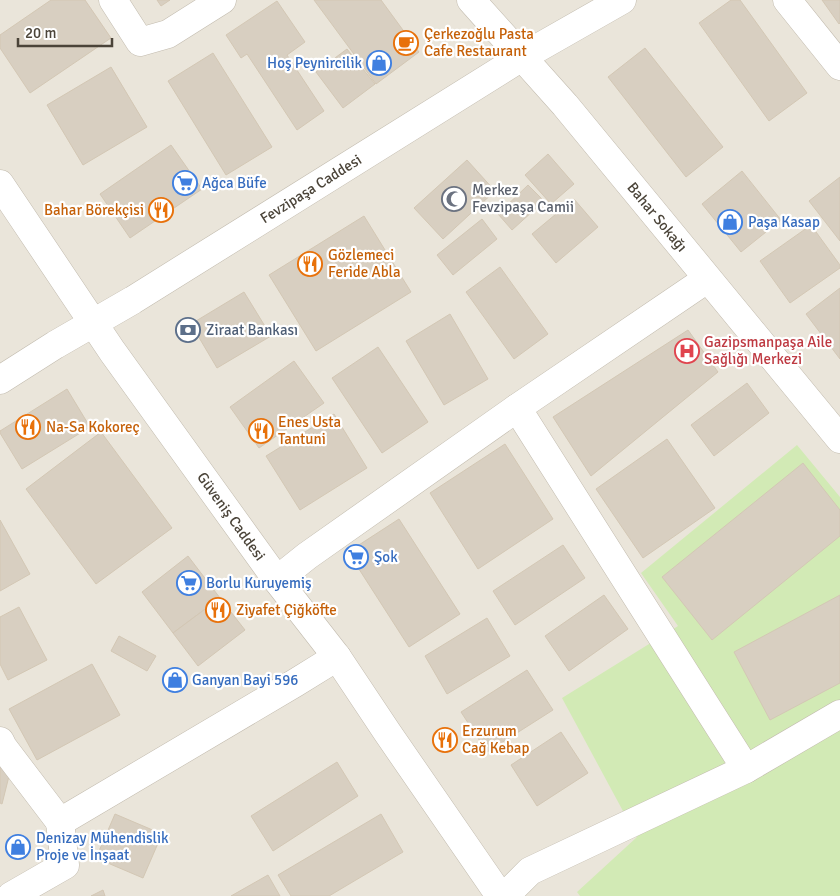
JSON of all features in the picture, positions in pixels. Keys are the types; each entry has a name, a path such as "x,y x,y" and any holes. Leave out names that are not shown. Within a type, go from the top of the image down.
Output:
{"street":[{"path":"113,0 140,42 168,34 222,0"},
{"name":"Bahar Sokağı","path":"471,0 565,105 840,439"},
{"name":"Fevzipaşa Caddesi","path":"0,380 55,345 133,300 522,57 622,0"},
{"path":"787,0 840,66"},
{"name":"Güveniş Caddesi","path":"0,184 112,351 277,580 337,657 500,896"},
{"path":"277,580 316,550 517,408 707,279"},
{"path":"517,408 746,769"},
{"path":"60,822 296,684 337,657"},
{"path":"505,896 530,871 746,769 840,714"},
{"path":"0,741 60,822 65,865 11,896"}],"shaded area":[{"path":"0,0 840,0 840,896 0,896"}],"green space":[{"path":"797,445 840,497 840,896 580,896 577,892 637,837 562,698 678,626 641,573"}],"building":[{"path":"51,0 85,0 111,38 30,93 0,48 0,35"},
{"path":"157,0 170,0 161,6"},
{"path":"314,0 381,0 419,52 376,84"},
{"path":"731,0 740,0 807,93 769,121 699,23"},
{"path":"822,0 840,0 839,24"},
{"path":"277,1 305,42 287,55 324,111 297,130 247,54 241,58 226,35"},
{"path":"645,48 723,147 686,177 608,77"},
{"path":"347,49 375,84 343,108 316,72"},
{"path":"213,53 272,147 226,175 168,81"},
{"path":"111,67 147,127 83,165 47,105"},
{"path":"171,145 202,189 130,238 100,194"},
{"path":"548,154 574,184 551,204 525,175"},
{"name":"Merkez Fevzipaşa Camii","path":"467,160 495,191 443,239 414,208"},
{"path":"742,171 781,220 741,252 702,204"},
{"path":"840,177 840,241 809,201"},
{"path":"528,185 544,201 512,230 498,214"},
{"path":"574,199 598,227 556,263 532,234"},
{"path":"364,216 411,292 316,351 269,275"},
{"path":"482,219 497,239 453,275 437,255"},
{"path":"811,225 840,265 840,268 790,303 760,261"},
{"path":"500,267 548,334 514,359 466,292"},
{"path":"840,288 840,359 806,314"},
{"path":"244,292 271,336 217,368 191,324"},
{"path":"450,314 488,379 444,405 406,341"},
{"path":"688,330 718,372 591,476 553,417"},
{"path":"378,347 428,422 382,453 332,378"},
{"path":"294,361 324,403 259,448 230,407"},
{"path":"747,383 769,413 714,456 691,425"},
{"path":"67,389 90,427 22,469 0,431"},
{"path":"334,414 367,468 300,510 266,456"},
{"path":"101,432 172,528 96,584 26,489"},
{"path":"667,439 715,508 643,558 596,489"},
{"path":"505,444 553,519 478,569 430,493"},
{"path":"803,463 840,510 840,536 712,640 662,577"},
{"path":"399,519 460,614 409,647 348,552"},
{"path":"0,520 30,574 0,591"},
{"path":"563,545 585,578 515,625 493,591"},
{"path":"188,556 220,598 173,633 142,592"},
{"path":"604,595 628,629 569,671 545,636"},
{"path":"840,595 840,683 770,720 734,652"},
{"path":"220,598 245,630 198,666 173,633"},
{"path":"19,607 47,660 8,680 0,664 0,617"},
{"path":"487,618 510,656 447,694 425,656"},
{"path":"119,636 156,656 147,671 111,651"},
{"path":"92,664 120,715 37,760 9,709"},
{"path":"527,670 553,710 487,752 461,712"},
{"path":"561,732 588,773 537,806 511,765"},
{"path":"0,754 9,776 2,804 0,803"},
{"path":"337,762 358,796 273,851 251,816"},
{"path":"115,814 162,834 143,878 96,858"},
{"path":"381,814 403,852 329,896 291,896 278,875"},
{"path":"268,875 280,896 231,896"},
{"path":"103,890 105,896 91,896"}],"place":[{"name":"Çerkezoğlu Pasta Cafe Restaurant","path":"406,43"},
{"name":"Hoş Peynircilik","path":"379,63"},
{"name":"Ağca Büfe","path":"185,183"},
{"name":"Merkez Fevzipaşa Camii","path":"454,199"},
{"name":"Bahar Börekçisi","path":"161,210"},
{"name":"Paşa Kasap","path":"730,222"},
{"name":"Gözlemeci Feride Abla","path":"310,264"},
{"name":"Ziraat Bankası","path":"188,330"},
{"name":"Gazipsmanpaşa Aile Sağlığı Merkezi","path":"687,351"},
{"name":"Na-Sa Kokoreç","path":"28,427"},
{"name":"Enes Usta Tantuni","path":"261,431"},
{"name":"Şok","path":"356,557"},
{"name":"Borlu Kuruyemiş","path":"189,583"},
{"name":"Ziyafet Çiğköfte","path":"218,610"},
{"name":"Ganyan Bayi 596","path":"175,680"},
{"name":"Erzurum Cağ Kebap","path":"445,740"},
{"name":"Denizay Mühendislik Proje ve İnşaat","path":"18,847"}]}
